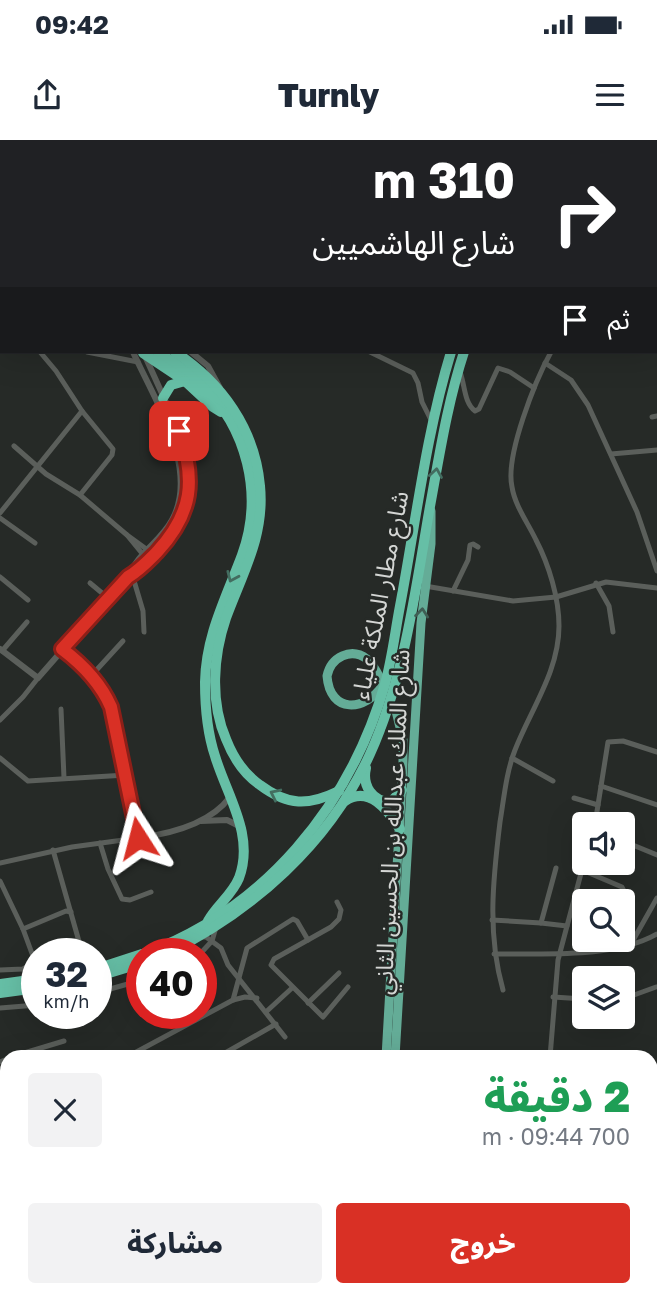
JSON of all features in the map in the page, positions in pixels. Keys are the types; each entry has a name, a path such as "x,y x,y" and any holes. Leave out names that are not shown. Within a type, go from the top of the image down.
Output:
{"highway":[{"path":"138,354 185,382 213,407 225,413"},
{"path":"161,354 199,382 225,413 239,439 249,474 252,504 253,532 212,629 206,671 206,710 211,740 242,827 244,852 239,877 211,925"},
{"path":"178,354 220,390 244,426 256,460 261,499 247,569 227,615 219,644 215,686 223,732 246,773 278,796 294,802 308,803 339,791"},
{"name":"شارع مطار الملكة علياء","path":"198,937 280,867 310,834 365,754 383,679 433,424 432,411 451,354"},
{"name":"شارع مطار الملكة علياء","path":"180,938 211,925 254,900 312,844 342,803 365,754 399,665 431,505 441,439 459,382 458,369 463,354"},
{"path":"163,398 171,385 185,382"},
{"name":"شارع الملك عبدالله بن الحسين الثاني","path":"396,1050 417,681 431,544 431,505"},
{"path":"354,654 370,662 383,679 371,699 353,706 342,703 333,695 327,676 334,661 354,654"},
{"name":"شارع الملك عبدالله بن الحسين الثاني","path":"386,1050 402,790 403,746 396,711"},
{"path":"365,754 364,777 369,790 389,802 402,790"},
{"path":"342,803 356,795 367,796 388,811 400,829"},
{"path":"0,984 21,981"},
{"path":"0,993 21,990"}],"street":[{"path":"42,354 57,371 82,411 113,451 80,495"},
{"path":"130,574 151,558 179,524 189,492 185,452 179,431 138,354"},
{"path":"0,720 130,574 172,521 180,500 181,485 171,436 138,354"},
{"path":"193,354 208,366 220,390"},
{"path":"374,354 413,373 432,411"},
{"path":"503,990 494,954 492,920 493,877 504,794 512,758 555,658 559,626 556,597 541,548 518,506 510,480 513,455 534,388 550,354"},
{"path":"545,363 571,380 578,388 637,512 657,571"},
{"path":"459,382 468,405 475,411 479,409 498,368 510,372 534,388"},
{"path":"35,543 0,515 82,411"},
{"path":"13,446 37,467 80,495 151,558"},
{"path":"611,454 657,450"},
{"path":"453,591 468,560 470,545 478,547"},
{"path":"130,574 143,611 144,632"},
{"path":"0,578 28,600"},
{"path":"90,583 108,598"},
{"path":"596,583 609,606 613,632"},
{"path":"425,586 511,601 556,597 596,583 657,588"},
{"path":"27,622 1,650 38,678"},
{"path":"91,676 123,641"},
{"path":"62,649 91,676 111,707 138,838"},
{"path":"61,709 64,778"},
{"path":"597,812 608,742 623,741 657,752"},
{"path":"0,758 28,781 126,775"},
{"path":"512,758 553,782"},
{"path":"601,786 657,805"},
{"path":"0,863 54,850 170,832 201,821 230,797"},
{"path":"574,798 598,806"},
{"path":"201,821 227,820 242,827"},
{"path":"100,843 122,899 130,901 151,892"},
{"path":"635,846 657,855"},
{"path":"54,850 78,938"},
{"path":"541,923 556,867"},
{"path":"550,1050 559,953 581,875"},
{"path":"594,875 623,889"},
{"path":"0,881 34,956 33,964 23,969 0,970"},
{"path":"0,902 7,897"},
{"path":"635,937 657,898"},
{"path":"337,902 341,910 339,919 331,927 271,963 273,969 324,1016 348,987"},
{"path":"23,929 66,911 71,912"},
{"path":"233,1000 243,958 249,946 291,920 297,921 308,940"},
{"path":"492,920 567,926"},
{"path":"211,925 212,938"},
{"path":"635,942 657,934"},
{"path":"198,937 208,938"},
{"path":"217,945 223,950 227,963 285,1037"},
{"path":"494,954 572,952"},
{"path":"308,1003 339,973"},
{"path":"635,995 656,987"},
{"path":"267,1012 292,988"},
{"path":"553,997 572,998"},
{"path":"144,1050 233,1000 257,998"},
{"path":"0,1008 21,1006"},
{"path":"230,1050 276,1024"},
{"path":"35,1050 64,1041"}],"route":[{"path":"138,838 111,707 91,676 62,649 128,577 165,543 179,524 187,505 189,485 188,464 179,431"}]}
